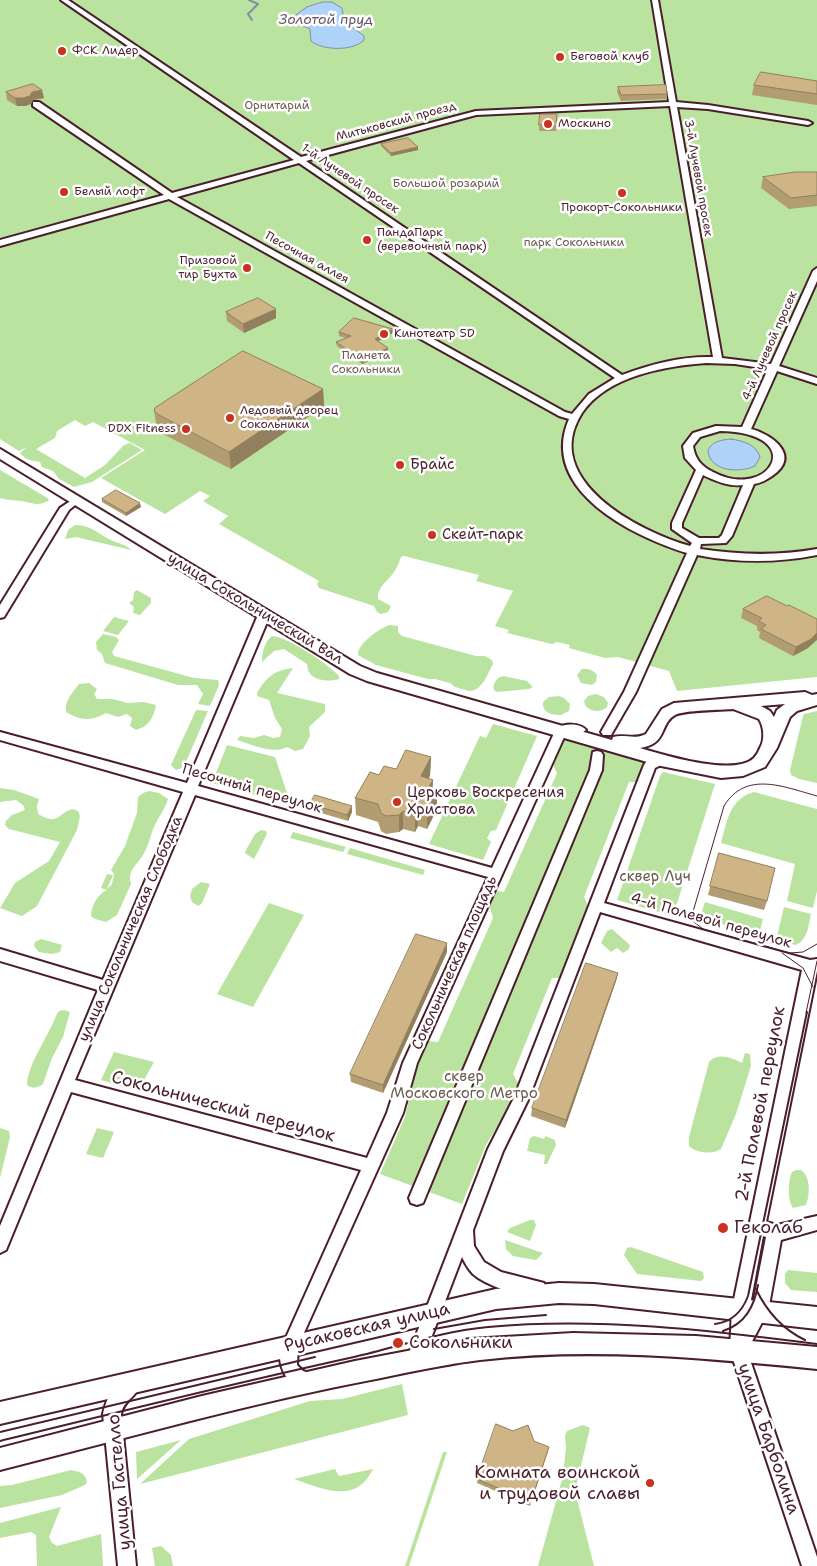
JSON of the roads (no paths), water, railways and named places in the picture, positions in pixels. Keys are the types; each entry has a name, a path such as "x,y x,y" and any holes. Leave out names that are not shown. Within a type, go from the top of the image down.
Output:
{"main road":[{"name":"улица Сокольнический Вал","path":"0,453 75,501 364,674 530,721 655,765 681,763 721,772 734,772 759,763 786,711 817,697"},
{"path":"681,763 668,755 662,746 674,716 683,708 817,697"},
{"path":"726,704 756,710 766,716 771,725 770,744"},
{"name":"улица Сокольнический Вал","path":"530,721 607,735 630,743 646,741 657,733 667,713 674,709 683,708"},
{"name":"Русаковская улица","path":"0,1414 290,1345 496,1299 559,1293 622,1296 817,1318"},
{"path":"0,1459 332,1375 489,1348 558,1344 738,1350 817,1358"}],"street":[{"name":"1-й Лучевой просек","path":"64,0 621,378"},
{"name":"3-й Лучевой просек","path":"655,0 718,360"},
{"name":"Песочная аллея","path":"36,104 170,196 562,414 575,418"},
{"name":"Митьковский проезд","path":"0,243 476,113 673,104 708,107 808,123"},
{"name":"4-й Лучевой просек","path":"746,430 817,271"},
{"path":"815,376 774,367 718,360 670,364 636,372 621,378 593,396 575,418 570,430 569,455 573,468 588,492 614,516 651,537 739,558 787,558 817,552"},
{"path":"719,428 746,430 763,437 778,450 780,459 772,474 750,482 724,481 700,471 692,464 687,453 690,442 704,431 719,428"},
{"path":"695,546 677,529 677,523 700,471"},
{"path":"695,546 722,541 727,536 750,482"},
{"path":"0,614 65,508 75,501"},
{"path":"607,735 630,692 695,546"},
{"name":"улица Сокольническая Слободка","path":"0,1245 59,1104 65,1084 264,615"},
{"path":"560,732 564,729 580,730"},
{"name":"Сокольническая площадь","path":"290,1345 395,1113 410,1063 560,732"},
{"name":"Песочный переулок","path":"0,736 496,874"},
{"path":"417,1198 596,770 597,755"},
{"path":"414,1361 496,1149 521,1100 596,906 655,765"},
{"name":"4-й Полевой переулок","path":"596,906 813,966"},
{"path":"0,955 107,987"},
{"name":"2-й Полевой переулок","path":"750,1310 757,1226 813,966"},
{"name":"Сокольнический переулок","path":"65,1084 371,1166"},
{"path":"757,1226 777,1233 817,1223"},
{"path":"465,1228 468,1252 478,1267 487,1275 509,1284 559,1293"},
{"path":"738,1350 774,1236 777,1233"},
{"path":"290,1345 287,1359 290,1370 298,1378 310,1381"},
{"name":"улица Барболина","path":"738,1350 811,1566"},
{"name":"улица Гастелло","path":"126,1566 112,1431 112,1414 115,1400 121,1393 140,1380"}],"water":[{"name":"Золотой пруд","path":"323,2 332,2 342,8 344,21 364,36 364,40 359,44 346,48 323,47 311,41 310,29 289,20 307,7"},
{"path":"731,439 744,442 755,449 760,457 755,466 734,470 719,467 714,463 708,450 710,447 718,442"}],"waterway":[{"path":"249,0 258,4 248,14 252,20"}],"tram line":[{"path":"817,796 766,784 743,788 733,795 724,806 692,915 694,922 703,929 790,953 803,952 817,944"},
{"path":"782,953 803,968 812,985"},
{"path":"812,985 817,961"},
{"path":"806,1013 812,985"},
{"path":"715,1324 726,1321 736,1315 743,1307 748,1296 807,1012"},
{"path":"757,1290 758,1285"},
{"path":"723,1331 731,1328 743,1319 751,1307 757,1290"},
{"path":"757,1290 776,1319 789,1331 805,1340"},
{"path":"434,1329 485,1320 546,1315"},
{"path":"0,1441 471,1329 529,1324 612,1324 653,1326 817,1344"},
{"path":"0,1432 315,1357"}],"place":[{"name":"ФСК Лидер","path":"62,51"},
{"name":"Беговой клуб","path":"560,57"},
{"name":"Москино","path":"548,124"},
{"name":"Белый лофт","path":"64,192"},
{"name":"Прокорт-Сокольники","path":"622,193"},
{"name":"ПандаПарк (веревочный парк)","path":"367,240"},
{"name":"Призовой тир Бухта","path":"247,268"},
{"name":"Кинотеатр 5D","path":"384,334"},
{"name":"Ледовый дворец Сокольники","path":"230,418"},
{"name":"DDX Fitness","path":"186,429"},
{"name":"Брайс","path":"400,465"},
{"name":"Скейт-парк","path":"432,535"},
{"name":"Церковь Воскресения Христова","path":"397,802"},
{"name":"Геколаб","path":"723,1228"},
{"name":"Сокольники","path":"398,1343"},
{"name":"Комната воинской и трудовой славы","path":"650,1483"}],"park label":[{"name":"Орнитарий","path":"277,106"},
{"name":"Большой розарий","path":"446,184"},
{"name":"парк Сокольники","path":"574,243"},
{"name":"Планета Сокольники","path":"366,363"},
{"name":"сквер Луч","path":"655,877"},
{"name":"сквер Московского Метро","path":"464,1086"}]}
